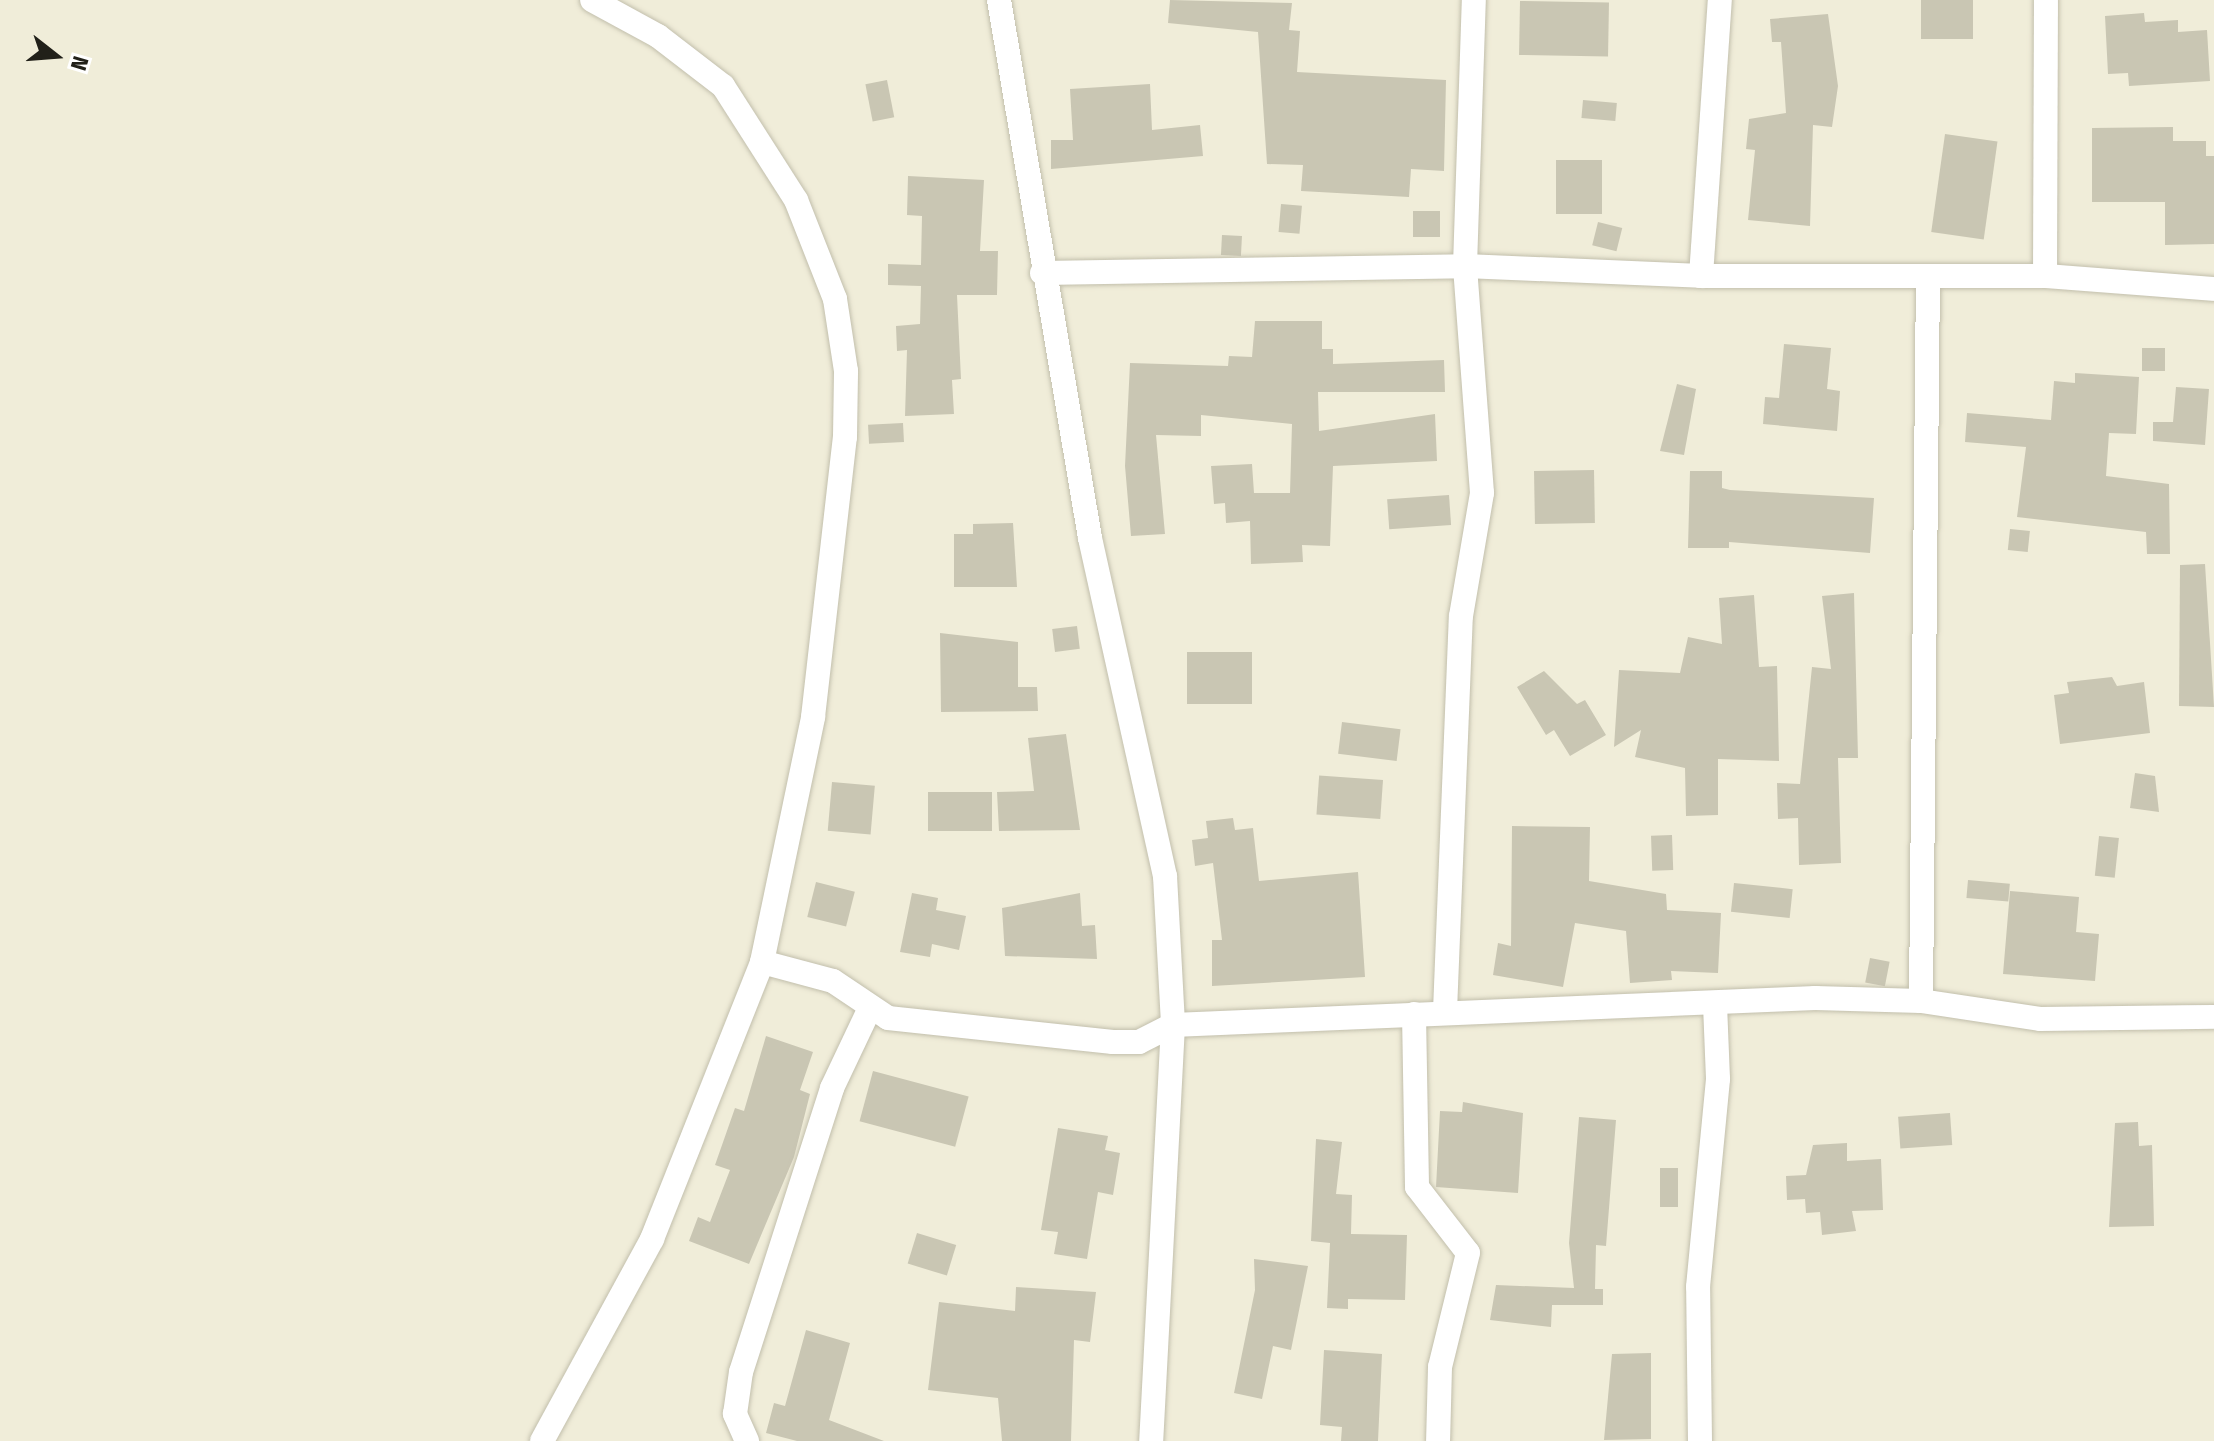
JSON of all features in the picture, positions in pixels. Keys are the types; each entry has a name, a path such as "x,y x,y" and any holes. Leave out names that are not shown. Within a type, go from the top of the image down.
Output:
{"street":[{"path":"542,1441 652,1239 762,962 813,717 842,495 842,340 820,253 796,200 723,86 658,36 592,0"},
{"path":"999,0 1042,273 1105,610 1154,805 1173,1025 1151,1441"},
{"path":"1445,1011 1461,616 1482,493 1465,266 1474,0"},
{"path":"1701,276 1720,0"},
{"path":"2045,276 2046,0"},
{"path":"1042,273 1465,266 1701,276 2045,276 2214,289"},
{"path":"1921,1001 1928,278"},
{"path":"762,962 833,981 869,1010 1045,1039 1139,1042 1173,1025 1445,1011 1715,1003 1921,1001 2027,1018 2214,1017"},
{"path":"1700,1441 1698,1287 1718,1079 1715,1003"},
{"path":"747,1441 735,1414 741,1372 832,1088 869,1010"},
{"path":"1414,1014 1414,1173 1423,1198 1464,1242 1469,1264 1440,1367 1438,1441"}],"building":[{"path":"1170,0 1292,3 1289,30 1300,31 1297,72 1446,80 1444,171 1411,169 1409,197 1301,191 1303,165 1267,164 1258,32 1168,23"},
{"path":"1921,0 1973,0 1973,39 1921,39"},
{"path":"1520,1 1609,3 1608,57 1519,55"},
{"path":"2144,13 2145,22 2178,20 2178,32 2207,30 2210,81 2129,86 2128,73 2108,74 2105,16"},
{"path":"1828,14 1838,86 1832,127 1813,125 1810,226 1748,220 1755,150 1746,149 1749,119 1786,113 1781,42 1772,42 1770,19"},
{"path":"887,80 894,117 873,121 865,84"},
{"path":"1150,84 1152,130 1200,125 1203,156 1051,169 1051,140 1073,140 1070,89"},
{"path":"1583,100 1617,103 1615,121 1581,118"},
{"path":"2173,127 2173,141 2206,141 2206,156 2214,156 2214,244 2165,245 2165,202 2092,202 2092,128"},
{"path":"1945,134 1997,141 1984,239 1931,232"},
{"path":"1556,160 1602,160 1602,214 1556,214"},
{"path":"908,176 984,180 980,251 998,251 997,295 957,295 961,379 952,380 954,414 905,416 907,350 897,351 896,326 920,324 921,286 888,285 888,264 921,265 922,216 907,215"},
{"path":"1281,204 1302,206 1299,234 1279,232"},
{"path":"1413,211 1440,211 1440,237 1413,237"},
{"path":"1598,222 1622,228 1616,251 1592,245"},
{"path":"1222,235 1242,236 1241,256 1221,255"},
{"path":"1255,321 1322,321 1322,349 1333,349 1333,364 1444,360 1445,392 1318,392 1319,431 1435,414 1437,461 1333,466 1330,546 1302,545 1303,562 1251,564 1250,521 1226,523 1225,503 1214,504 1211,466 1252,464 1254,493 1290,493 1292,424 1201,415 1201,436 1156,435 1165,534 1131,536 1125,466 1130,363 1228,366 1229,356 1252,357"},
{"path":"1784,344 1831,348 1827,389 1840,391 1837,431 1763,424 1765,397 1779,398"},
{"path":"2142,348 2165,348 2165,371 2142,371"},
{"path":"2075,373 2139,377 2136,434 2109,433 2106,476 2169,484 2170,554 2147,554 2146,532 2017,517 2026,447 1965,442 1967,413 2051,420 2054,381 2075,383"},
{"path":"1677,384 1696,389 1684,455 1660,451"},
{"path":"2176,387 2209,389 2205,445 2153,441 2153,422 2173,422"},
{"path":"903,423 904,442 869,444 868,425"},
{"path":"1594,470 1595,523 1535,524 1534,471"},
{"path":"1690,471 1722,471 1722,488 1730,490 1874,498 1870,553 1729,542 1729,548 1688,548"},
{"path":"1449,495 1451,525 1389,529 1387,499"},
{"path":"1013,523 1017,587 954,587 954,534 973,534 973,524"},
{"path":"2010,529 2030,531 2028,552 2008,550"},
{"path":"2205,564 2214,707 2179,706 2180,565"},
{"path":"1854,593 1858,758 1838,758 1841,863 1799,865 1798,818 1778,819 1777,783 1800,784 1812,667 1831,669 1822,596"},
{"path":"1754,595 1759,667 1777,666 1779,761 1718,759 1718,815 1686,816 1685,768 1635,757 1641,730 1614,747 1619,670 1680,673 1688,637 1722,644 1719,598"},
{"path":"1077,626 1080,649 1055,652 1052,629"},
{"path":"940,633 1018,642 1018,687 1037,687 1038,711 941,712"},
{"path":"1187,652 1252,652 1252,704 1187,704"},
{"path":"1544,671 1577,704 1585,700 1606,735 1570,756 1554,730 1546,735 1517,687"},
{"path":"2112,677 2117,686 2144,682 2150,733 2060,744 2054,695 2069,693 2067,682"},
{"path":"1342,722 1401,729 1397,761 1338,754"},
{"path":"1066,734 1080,830 999,831 997,792 1034,791 1028,738"},
{"path":"2135,773 2155,776 2159,812 2130,808"},
{"path":"1319,776 1383,780 1380,819 1316,814"},
{"path":"832,782 875,786 871,835 828,831"},
{"path":"928,792 992,792 992,831 928,831"},
{"path":"1233,818 1235,830 1253,828 1259,881 1358,872 1365,977 1212,986 1212,940 1222,940 1213,863 1195,866 1192,840 1208,838 1206,821"},
{"path":"1512,826 1590,827 1589,881 1666,894 1667,910 1721,913 1718,973 1671,971 1672,980 1630,983 1626,931 1575,923 1563,987 1493,975 1498,943 1511,946"},
{"path":"1672,835 1673,870 1652,871 1651,836"},
{"path":"2099,836 2119,838 2115,878 2095,876"},
{"path":"1968,880 2010,884 2008,902 1966,898"},
{"path":"816,882 855,892 846,927 807,917"},
{"path":"1734,883 1793,889 1790,918 1731,912"},
{"path":"2010,891 2079,897 2076,932 2099,934 2095,981 2003,974"},
{"path":"912,893 938,898 936,910 966,916 959,950 932,944 930,957 900,952"},
{"path":"1080,893 1082,926 1095,925 1097,959 1005,956 1002,908"},
{"path":"1870,958 1890,962 1885,986 1865,983"},
{"path":"766,1036 813,1052 800,1090 810,1094 794,1157 749,1264 689,1241 698,1217 710,1222 730,1170 715,1165 735,1108 744,1111"},
{"path":"873,1071 969,1097 955,1147 860,1121"},
{"path":"1463,1102 1523,1113 1518,1193 1436,1187 1440,1111 1462,1112"},
{"path":"1950,1113 1952,1145 1900,1149 1898,1117"},
{"path":"1579,1117 1616,1120 1606,1246 1596,1245 1595,1289 1603,1289 1603,1305 1552,1305 1551,1327 1490,1320 1496,1285 1574,1288 1569,1243"},
{"path":"2138,1122 2139,1146 2152,1145 2154,1226 2109,1227 2115,1123"},
{"path":"1058,1128 1108,1136 1105,1150 1120,1153 1113,1195 1098,1192 1087,1259 1054,1254 1058,1232 1041,1230"},
{"path":"1316,1139 1342,1142 1336,1194 1352,1195 1351,1234 1407,1235 1405,1300 1348,1299 1348,1309 1327,1308 1330,1243 1311,1241"},
{"path":"1847,1143 1847,1161 1881,1159 1883,1210 1852,1211 1856,1231 1822,1235 1820,1212 1806,1213 1805,1199 1787,1200 1786,1176 1806,1175 1813,1145"},
{"path":"1660,1168 1678,1168 1678,1207 1660,1207"},
{"path":"917,1233 956,1245 947,1276 908,1264"},
{"path":"1254,1259 1308,1266 1291,1350 1273,1346 1262,1399 1234,1393 1255,1290"},
{"path":"1016,1287 1096,1292 1090,1342 1074,1340 1071,1441 1002,1441 998,1398 928,1390 939,1302 1015,1311"},
{"path":"806,1330 850,1343 829,1420 884,1441 797,1441 766,1433 774,1403 785,1406"},
{"path":"1324,1350 1382,1354 1378,1441 1341,1441 1342,1427 1320,1425"},
{"path":"1651,1353 1651,1439 1604,1440 1612,1354"}]}
